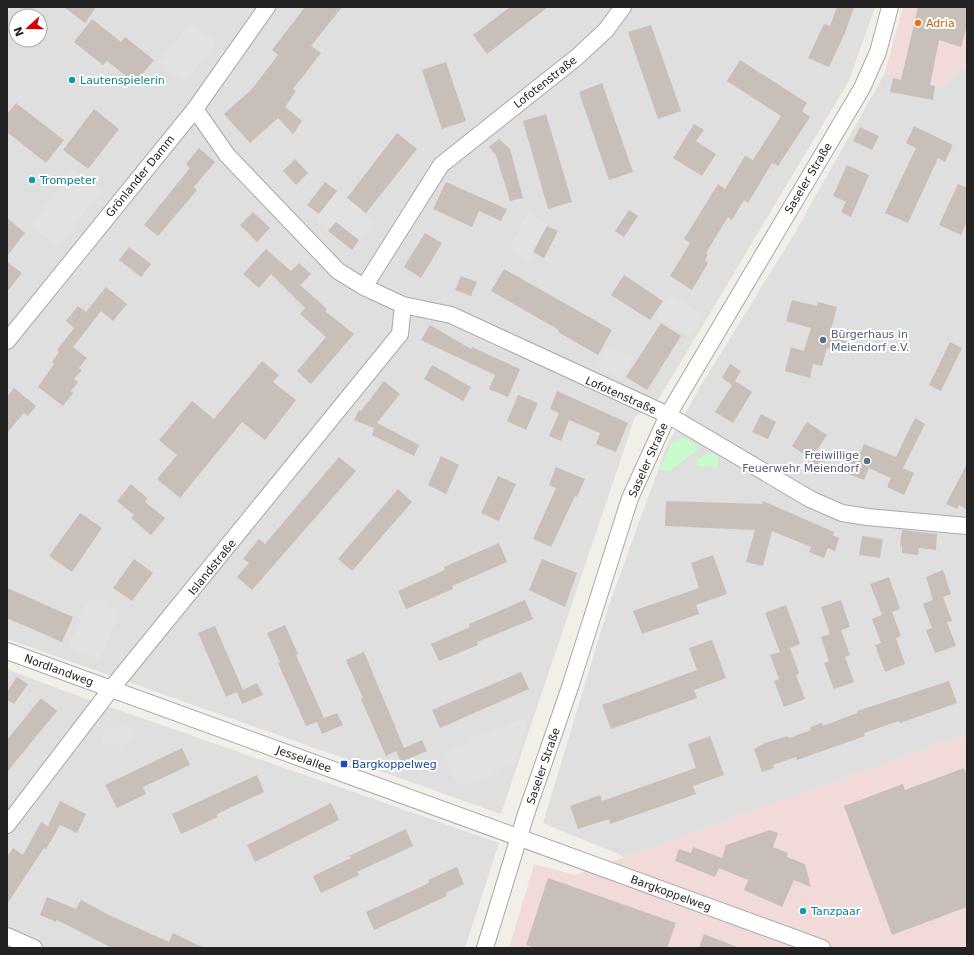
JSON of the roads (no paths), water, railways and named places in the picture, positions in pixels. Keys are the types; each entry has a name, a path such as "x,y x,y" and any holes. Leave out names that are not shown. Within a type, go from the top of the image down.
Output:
{"street":[{"name":"Grönlander Damm","path":"7,341 195,109 267,7"},
{"name":"Lofotenstraße","path":"364,287 441,164 577,57 606,30 623,7"},
{"name":"Saseler Straße","path":"485,948 519,838 570,687 630,498 668,415 862,88 878,52 890,7"},
{"name":"Lofotenstraße","path":"195,109 233,160 338,271 364,287 403,305 451,316 668,415 810,499 842,513 866,517 967,526"},
{"name":"Islandstraße","path":"7,825 111,689 400,334 403,305"},
{"name":"Nordlandweg","path":"7,651 111,689"},
{"name":"Jesselallee","path":"111,689 519,838"},
{"name":"Bargkoppelweg","path":"519,838 822,948"},
{"path":"7,936 34,948"}],"place":[{"name":"Adria","path":"918,23"},
{"name":"Lautenspielerin","path":"72,80"},
{"name":"Trompeter","path":"32,180"},
{"name":"Bürgerhaus in Meiendorf e.V.","path":"823,340"},
{"name":"Freiwillige Feuerwehr Meiendorf","path":"867,461"},
{"name":"Bargkoppelweg","path":"344,764"},
{"name":"Tanzpaar","path":"803,911"}]}
